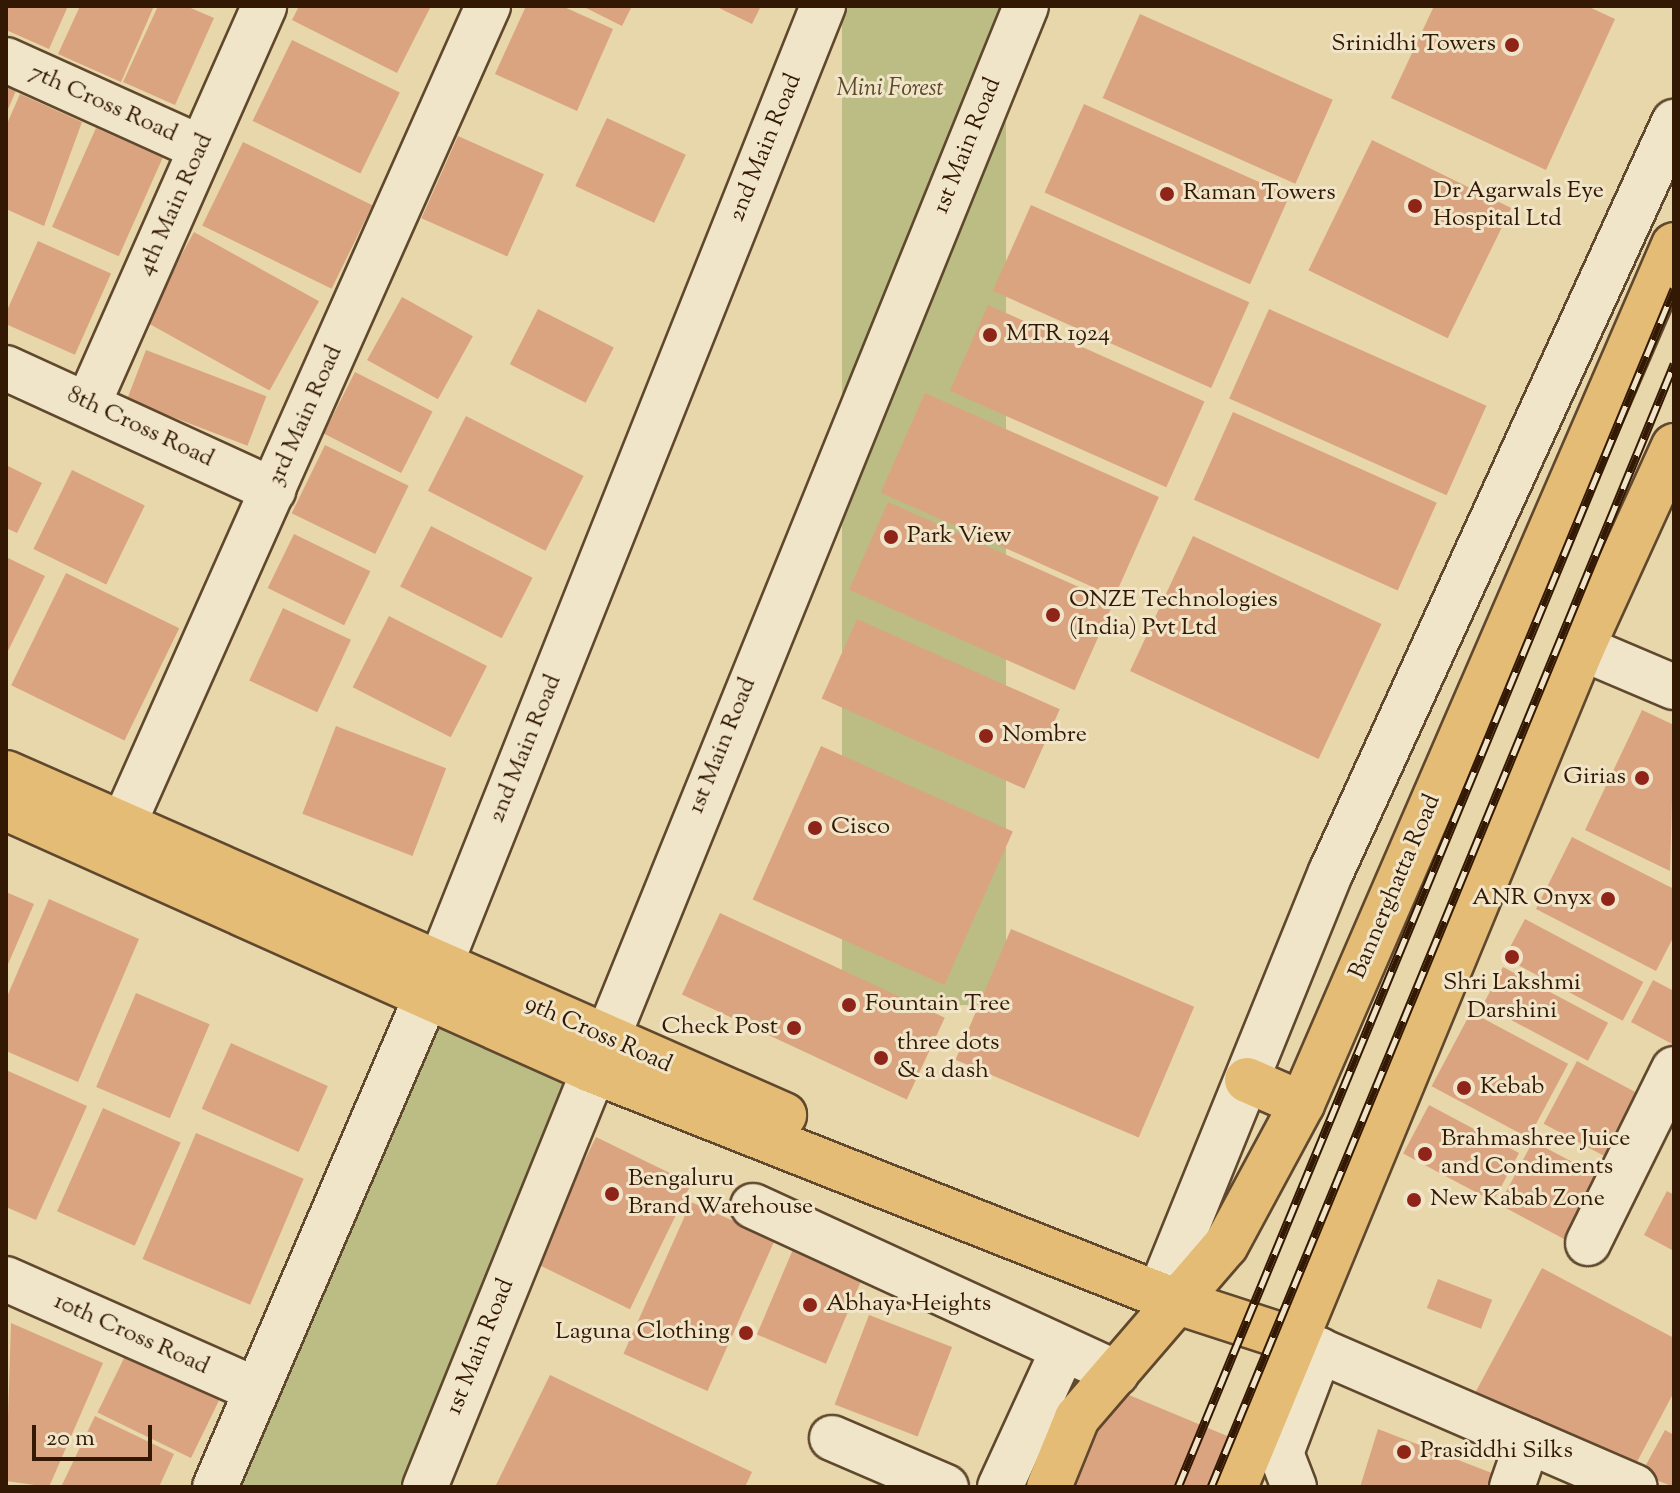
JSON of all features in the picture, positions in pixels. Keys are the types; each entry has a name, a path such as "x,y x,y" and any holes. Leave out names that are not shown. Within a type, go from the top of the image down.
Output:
{"main road":[{"name":"Bannerghatta Road","path":"1049,1487 1077,1418 1116,1373 1181,1286 1226,1245 1302,1104 1674,245"},
{"path":"1235,1487 1307,1345 1582,648 1674,447"},
{"name":"9th Cross Road","path":"6,773 123,825 433,982"},
{"name":"9th Cross Road","path":"6,808 433,982 597,1054 1181,1286 1307,1345"},
{"path":"1247,1080 1302,1104"}],"street":[{"name":"4th Main Road","path":"88,404 264,6"},
{"name":"3rd Main Road","path":"123,825 488,6"},
{"name":"2nd Main Road","path":"215,1487 433,982 823,6"},
{"name":"1st Main Road","path":"425,1487 597,1054 1026,6"},
{"name":"7th Cross Road","path":"6,60 201,148"},
{"path":"1181,1286 1247,1080 1520,449 1674,122"},
{"name":"8th Cross Road","path":"6,368 273,490"},
{"path":"1582,648 1674,687"},
{"path":"1588,1243 1674,1069"},
{"path":"753,1206 1116,1373"},
{"name":"10th Cross Road","path":"6,1279 256,1390"},
{"path":"1294,1487 1281,1453 1307,1345 1635,1487"},
{"path":"1000,1487 1063,1350"},
{"path":"832,1438 946,1487"},
{"path":"1512,1487 1528,1441"}],"green space":[{"name":"Mini Forest","path":"842,6 1006,6 1006,1005 842,1005"},
{"path":"439,1014 571,1072 404,1487 239,1487"}],"building":[{"path":"6,6 68,6 49,49 6,30"},
{"path":"80,6 154,6 121,82 58,54"},
{"path":"158,6 186,6 214,18 175,105 123,82"},
{"path":"299,6 431,6 397,73 292,20"},
{"path":"526,6 562,6 613,29 577,111 495,74"},
{"path":"582,6 632,6 622,26"},
{"path":"715,6 761,6 752,24"},
{"path":"1434,6 1587,6 1615,19 1546,170 1391,98"},
{"path":"1140,14 1333,100 1295,184 1103,98"},
{"path":"292,40 400,93 360,173 253,121"},
{"path":"6,80 18,86 6,114"},
{"path":"20,94 82,122 44,226 6,209 6,126"},
{"name":"Raman Towers","path":"1084,104 1290,196 1250,284 1045,193"},
{"path":"607,118 686,155 654,223 575,186"},
{"path":"96,128 163,158 119,256 52,227"},
{"path":"458,136 544,174 507,256 421,218"},
{"path":"1372,140 1511,208 1448,338 1308,270"},
{"path":"243,142 372,205 332,289 202,226"},
{"path":"1031,205 1249,302 1211,388 993,291"},
{"path":"194,232 319,301 270,391 145,321"},
{"path":"38,241 111,274 75,355 6,324 6,313"},
{"path":"402,297 473,336 438,399 367,360"},
{"path":"988,305 1205,401 1166,487 950,391"},
{"path":"538,309 614,348 586,403 510,364"},
{"path":"1269,309 1486,406 1447,495 1229,399"},
{"path":"146,350 266,396 247,446 127,399"},
{"path":"355,372 433,411 401,473 324,433"},
{"path":"925,393 1159,497 1115,597 881,493"},
{"path":"1233,412 1437,503 1398,590 1194,500"},
{"path":"466,416 584,476 545,551 428,491"},
{"path":"325,445 409,486 375,554 292,513"},
{"path":"6,465 42,483 17,533 6,528"},
{"path":"72,470 145,506 106,585 33,549"},
{"path":"888,502 1114,602 1075,690 849,590"},
{"path":"431,526 533,578 502,638 400,587"},
{"path":"294,534 370,571 344,625 268,588"},
{"path":"1193,536 1382,624 1319,759 1130,671"},
{"path":"6,557 45,576 6,655"},
{"path":"66,573 179,628 124,741 11,685"},
{"path":"283,608 351,640 317,712 249,681"},
{"path":"389,616 487,666 451,737 353,687"},
{"path":"857,619 1060,709 1024,789 822,698"},
{"name":"Girias","path":"1642,710 1674,725 1670,871 1585,830"},
{"path":"336,726 446,768 412,856 302,814"},
{"path":"821,746 1013,831 945,985 753,899"},
{"name":"ANR Onyx","path":"1572,837 1674,889 1674,936 1656,971 1536,909"},
{"path":"6,892 34,904 6,969"},
{"path":"49,899 139,939 78,1082 6,1051 6,999"},
{"path":"720,913 945,1018 907,1099 682,995"},
{"path":"1525,919 1643,982 1623,1021 1504,958"},
{"path":"1011,929 1194,1007 1139,1137 956,1060"},
{"path":"1503,967 1608,1023 1588,1061 1483,1005"},
{"path":"1653,980 1674,991 1674,1045 1631,1022"},
{"path":"136,993 210,1024 170,1118 96,1087"},
{"path":"1471,1012 1568,1064 1529,1138 1432,1086"},
{"path":"231,1043 328,1086 299,1152 202,1109"},
{"path":"1577,1061 1643,1096 1610,1159 1544,1124"},
{"path":"6,1070 87,1106 36,1220 6,1207"},
{"path":"1429,1105 1519,1153 1493,1201 1403,1154"},
{"path":"103,1108 181,1143 135,1246 57,1211"},
{"path":"196,1133 304,1179 250,1305 142,1259"},
{"path":"596,1137 691,1183 630,1309 535,1263"},
{"path":"1533,1141 1607,1180 1573,1244 1499,1205"},
{"path":"1667,1191 1674,1195 1674,1251 1644,1235"},
{"path":"691,1202 775,1239 708,1391 623,1354"},
{"name":"Abhaya Heights","path":"794,1247 863,1276 826,1364 757,1334"},
{"path":"1542,1268 1674,1338 1674,1392 1629,1477 1474,1395"},
{"path":"1438,1279 1492,1300 1481,1329 1427,1308"},
{"path":"869,1315 952,1347 918,1437 835,1405"},
{"path":"11,1323 103,1363 49,1487 6,1481"},
{"path":"126,1354 219,1400 191,1458 98,1412"},
{"path":"1038,1357 1256,1448 1239,1487 983,1487"},
{"path":"550,1375 752,1472 745,1487 495,1487"},
{"path":"95,1416 174,1454 159,1487 61,1487"},
{"name":"Prasiddhi Silks","path":"1378,1429 1497,1475 1492,1487 1360,1487"},
{"path":"1665,1430 1674,1435 1674,1487 1641,1474"}],"railway":[{"path":"1178,1487 1674,289"},
{"path":"1211,1487 1674,364"}],"place":[{"name":"Srinidhi Towers","path":"1512,45"},
{"name":"Raman Towers","path":"1167,194"},
{"name":"Dr Agarwals Eye Hospital Ltd","path":"1415,206"},
{"name":"MTR 1924","path":"990,335"},
{"name":"Park View","path":"891,537"},
{"name":"ONZE Technologies (India) Pvt Ltd","path":"1053,615"},
{"name":"Nombre","path":"986,736"},
{"name":"Girias","path":"1642,778"},
{"name":"Cisco","path":"815,828"},
{"name":"ANR Onyx","path":"1608,899"},
{"name":"Shri Lakshmi Darshini","path":"1512,957"},
{"name":"Fountain Tree","path":"849,1005"},
{"name":"Check Post","path":"794,1028"},
{"name":"three dots & a dash","path":"881,1058"},
{"name":"Kebab","path":"1464,1088"},
{"name":"Brahmashree Juice and Condiments","path":"1425,1154"},
{"name":"Bengaluru Brand Warehouse","path":"612,1194"},
{"name":"New Kabab Zone","path":"1414,1200"},
{"name":"Abhaya Heights","path":"810,1305"},
{"name":"Laguna Clothing","path":"746,1333"},
{"name":"Prasiddhi Silks","path":"1404,1452"}]}
